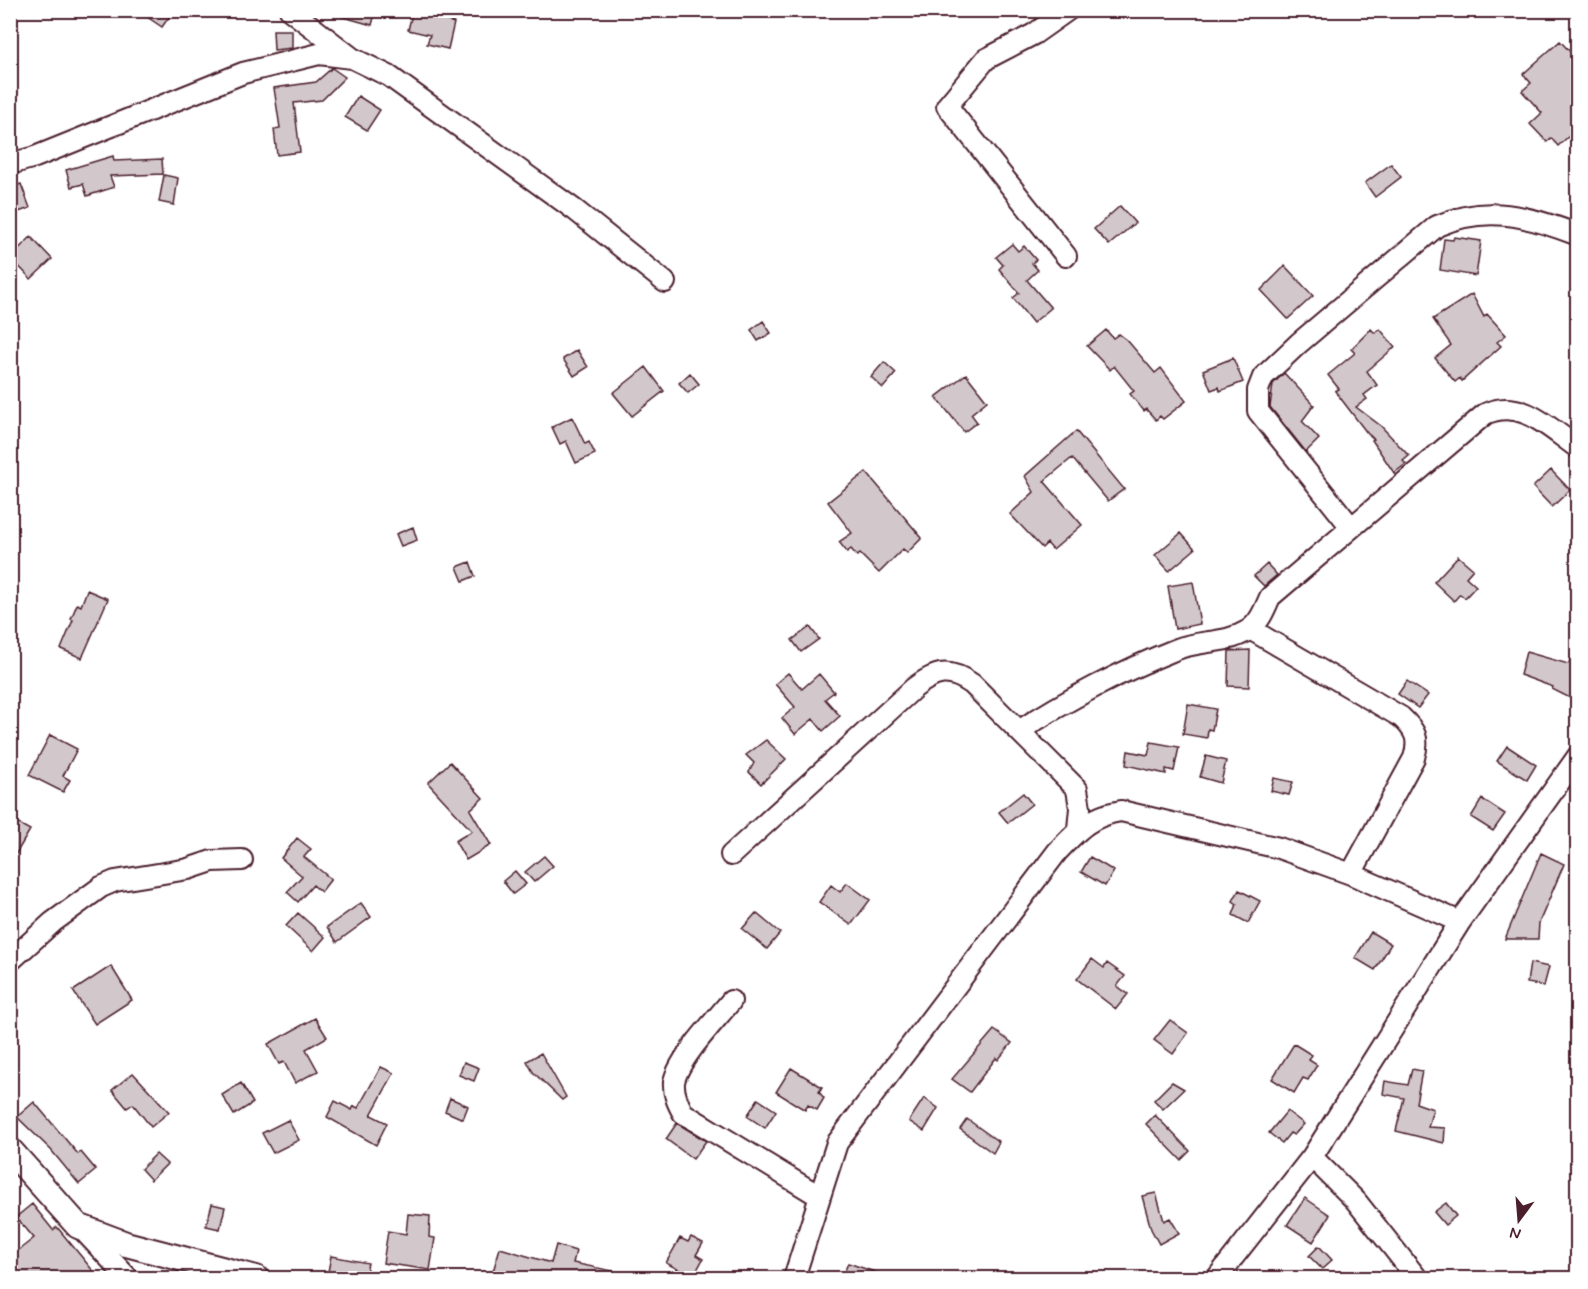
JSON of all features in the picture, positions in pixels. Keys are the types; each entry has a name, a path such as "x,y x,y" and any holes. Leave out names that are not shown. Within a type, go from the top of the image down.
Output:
{"street":[{"path":"290,10 352,58 390,76 574,210 665,282"},
{"path":"1066,255 947,106 986,60 1034,34 1068,10"},
{"path":"10,164 35,157 243,73 319,54 352,58"},
{"path":"1351,528 1258,411 1258,390 1263,377 1299,343 1437,226 1458,216 1485,212 1517,216 1578,235"},
{"path":"1019,731 1053,708 1179,648 1214,643 1250,629 1262,614 1270,597 1466,427 1498,408 1516,408 1533,416 1578,448"},
{"path":"1250,629 1401,717 1413,729 1418,739 1414,758 1351,874"},
{"path":"731,855 931,675 946,673 960,676 1077,789 1080,808 1078,830"},
{"path":"1217,1278 1312,1157 1460,922 1578,756"},
{"path":"794,1278 837,1143 864,1104 1057,852 1078,830 1101,814 1121,811 1279,848 1351,874 1460,922"},
{"path":"10,961 53,922 101,887 115,881 188,869 212,861 242,860"},
{"path":"731,1001 683,1063 675,1080 677,1103 683,1113 819,1196"},
{"path":"10,1150 128,1278"},
{"path":"1312,1157 1356,1201 1417,1278"},
{"path":"78,1226 126,1244 256,1278"}],"building":[{"path":"137,10 174,10 162,27"},
{"path":"336,10 376,10 372,25 336,15"},
{"path":"413,10 448,10 445,20 454,23 448,49 427,44 430,35 408,30"},
{"path":"273,30 292,30 292,48 274,50"},
{"path":"1560,41 1578,60 1578,128 1558,146 1551,138 1547,142 1530,124 1542,113 1522,91 1531,83 1523,74"},
{"path":"332,68 345,77 322,100 294,103 300,152 277,155 274,129 280,128 274,88 316,82"},
{"path":"358,96 380,110 367,130 345,117"},
{"path":"113,156 114,161 162,159 163,174 110,176 114,187 87,196 83,184 71,187 66,170"},
{"path":"1391,164 1401,177 1375,197 1365,183"},
{"path":"164,175 178,178 174,205 159,202"},
{"path":"21,184 30,208 10,215 10,188"},
{"path":"1120,206 1135,223 1109,245 1094,229"},
{"path":"31,237 52,259 31,279 10,257"},
{"path":"1454,237 1481,241 1476,276 1440,270 1444,239 1453,240"},
{"path":"1012,244 1018,251 1024,246 1036,260 1032,263 1038,270 1027,280 1051,308 1033,323 1013,298 1019,293 999,269 1003,265 996,257"},
{"path":"1285,266 1313,296 1288,319 1261,290"},
{"path":"1472,294 1484,317 1487,314 1506,335 1497,342 1501,346 1462,381 1460,378 1455,382 1435,358 1451,345 1433,319"},
{"path":"763,321 771,333 758,341 751,330"},
{"path":"1371,329 1375,333 1380,329 1395,347 1367,371 1377,385 1364,395 1367,399 1356,407 1381,426 1409,456 1403,461 1406,464 1394,473 1372,440 1374,439 1335,391 1339,389 1328,375 1355,353 1351,349"},
{"path":"1106,330 1113,338 1119,334 1127,340 1155,373 1161,368 1186,401 1163,419 1160,416 1156,420 1146,409 1144,411 1130,394 1134,391 1114,366 1110,370 1087,346"},
{"path":"577,350 588,367 574,376 563,359"},
{"path":"1233,358 1243,382 1220,391 1219,387 1211,390 1203,370"},
{"path":"884,362 896,373 883,388 871,377"},
{"path":"646,367 664,391 632,416 613,393"},
{"path":"690,373 699,384 688,393 679,383"},
{"path":"1284,373 1314,405 1302,421 1319,439 1306,452 1270,407 1273,384"},
{"path":"966,374 987,401 971,414 977,422 964,432 936,397"},
{"path":"572,417 585,444 589,442 595,454 576,463 566,441 560,444 552,427"},
{"path":"1076,431 1124,489 1108,501 1072,458 1044,481 1082,525 1053,550 1047,543 1042,548 1010,514 1034,492 1025,476"},
{"path":"1551,470 1570,490 1552,507 1533,487"},
{"path":"866,472 922,538 907,553 903,549 879,573 860,554 857,556 851,549 847,552 839,542 852,533 828,502"},
{"path":"413,527 417,540 401,546 396,534"},
{"path":"1181,533 1195,549 1169,571 1155,555"},
{"path":"1458,556 1473,569 1466,577 1476,586 1465,598 1460,594 1454,601 1434,582"},
{"path":"470,562 475,576 463,581 457,567"},
{"path":"1267,564 1277,575 1264,586 1254,576"},
{"path":"1193,582 1200,624 1175,629 1168,586"},
{"path":"87,590 108,599 82,658 61,649 77,604 81,606"},
{"path":"810,627 819,639 801,652 792,640"},
{"path":"1578,649 1578,689 1572,699 1552,689 1553,687 1520,675 1526,652 1568,664"},
{"path":"1250,650 1249,687 1228,686 1229,651"},
{"path":"788,673 802,689 819,674 834,692 825,699 840,716 823,731 813,719 795,734 782,718 795,707 775,684"},
{"path":"1407,681 1428,695 1418,708 1398,694"},
{"path":"1188,704 1216,709 1212,730 1208,729 1207,738 1183,734"},
{"path":"50,735 77,749 63,776 70,780 63,792 29,775"},
{"path":"766,740 786,759 761,784 749,772 754,763 746,755"},
{"path":"1151,742 1179,747 1174,771 1166,769 1166,774 1126,765 1128,751 1148,755"},
{"path":"1507,746 1536,765 1527,780 1497,761"},
{"path":"1206,756 1226,761 1221,783 1200,777"},
{"path":"450,762 483,798 470,810 491,845 466,860 455,841 472,831 428,783"},
{"path":"1274,778 1293,782 1289,795 1271,791"},
{"path":"1023,793 1032,804 1008,823 999,812"},
{"path":"1482,799 1505,814 1493,831 1471,817"},
{"path":"10,819 30,830 10,864"},
{"path":"297,838 311,849 304,857 331,879 321,892 313,885 298,902 287,892 302,876 281,858"},
{"path":"1541,853 1564,864 1539,923 1538,939 1505,939"},
{"path":"544,856 553,866 534,882 525,872"},
{"path":"1090,857 1114,871 1105,886 1081,872"},
{"path":"515,871 526,884 513,894 503,881"},
{"path":"847,883 870,900 851,925 819,902 831,885 840,892"},
{"path":"1239,890 1260,901 1248,923 1233,915 1237,904 1233,901"},
{"path":"361,903 371,917 337,942 327,927"},
{"path":"298,913 325,937 313,951 286,926"},
{"path":"756,913 780,933 767,949 742,929"},
{"path":"1371,932 1391,944 1375,970 1355,958"},
{"path":"1092,959 1104,968 1107,963 1125,976 1117,986 1128,994 1116,1009 1077,979"},
{"path":"1530,963 1549,967 1544,986 1527,983"},
{"path":"111,966 132,1000 95,1024 73,991"},
{"path":"315,1018 327,1037 306,1049 318,1071 295,1083 284,1062 279,1064 268,1044"},
{"path":"1170,1020 1188,1033 1173,1054 1154,1040"},
{"path":"994,1030 1012,1043 998,1060 996,1058 970,1092 952,1079"},
{"path":"1294,1044 1312,1055 1309,1060 1317,1065 1308,1080 1303,1078 1294,1093 1272,1079"},
{"path":"541,1053 566,1097 562,1100 533,1072 527,1061"},
{"path":"464,1062 479,1068 474,1081 459,1075"},
{"path":"381,1067 394,1073 371,1115 387,1123 376,1145 327,1117 335,1101 352,1110 354,1106 358,1108"},
{"path":"791,1068 822,1087 819,1092 824,1098 817,1110 808,1105 805,1110 776,1092"},
{"path":"1412,1069 1422,1071 1416,1103 1433,1109 1428,1127 1445,1128 1444,1143 1396,1131 1404,1098 1383,1094 1385,1081 1408,1085"},
{"path":"133,1073 169,1112 151,1127 133,1104 127,1108 112,1090"},
{"path":"1172,1082 1184,1089 1163,1109 1154,1100"},
{"path":"241,1083 253,1103 234,1115 222,1095"},
{"path":"450,1098 468,1106 463,1119 445,1111"},
{"path":"924,1098 938,1108 924,1131 909,1121"},
{"path":"758,1099 776,1111 765,1128 747,1116"},
{"path":"34,1102 78,1154 81,1152 96,1170 79,1184 51,1150 17,1117"},
{"path":"1287,1111 1304,1124 1294,1135 1290,1133 1282,1143 1269,1133"},
{"path":"1155,1115 1190,1151 1181,1160 1146,1124"},
{"path":"967,1119 999,1142 993,1153 960,1129"},
{"path":"288,1120 299,1140 273,1153 262,1133"},
{"path":"677,1123 706,1141 693,1159 666,1139"},
{"path":"156,1154 167,1164 151,1180 141,1169"},
{"path":"1156,1193 1164,1221 1170,1218 1179,1233 1159,1244 1151,1229 1142,1196"},
{"path":"1305,1198 1330,1215 1313,1242 1287,1225"},
{"path":"1446,1203 1456,1216 1445,1225 1434,1212"},
{"path":"32,1204 53,1230 57,1227 99,1278 10,1278 10,1257 34,1238 16,1217"},
{"path":"212,1204 225,1207 220,1229 206,1226"},
{"path":"408,1214 430,1216 429,1237 435,1238 430,1270 383,1263 388,1231 406,1234"},
{"path":"691,1237 703,1243 696,1255 703,1259 693,1277 666,1263 680,1238 688,1242"},
{"path":"556,1245 576,1251 573,1263 618,1272 618,1278 491,1278 500,1248 551,1263"},
{"path":"1319,1246 1332,1260 1322,1269 1309,1256"},
{"path":"331,1256 368,1263 365,1278 327,1277"},
{"path":"848,1263 887,1276 887,1278 842,1278"}]}
